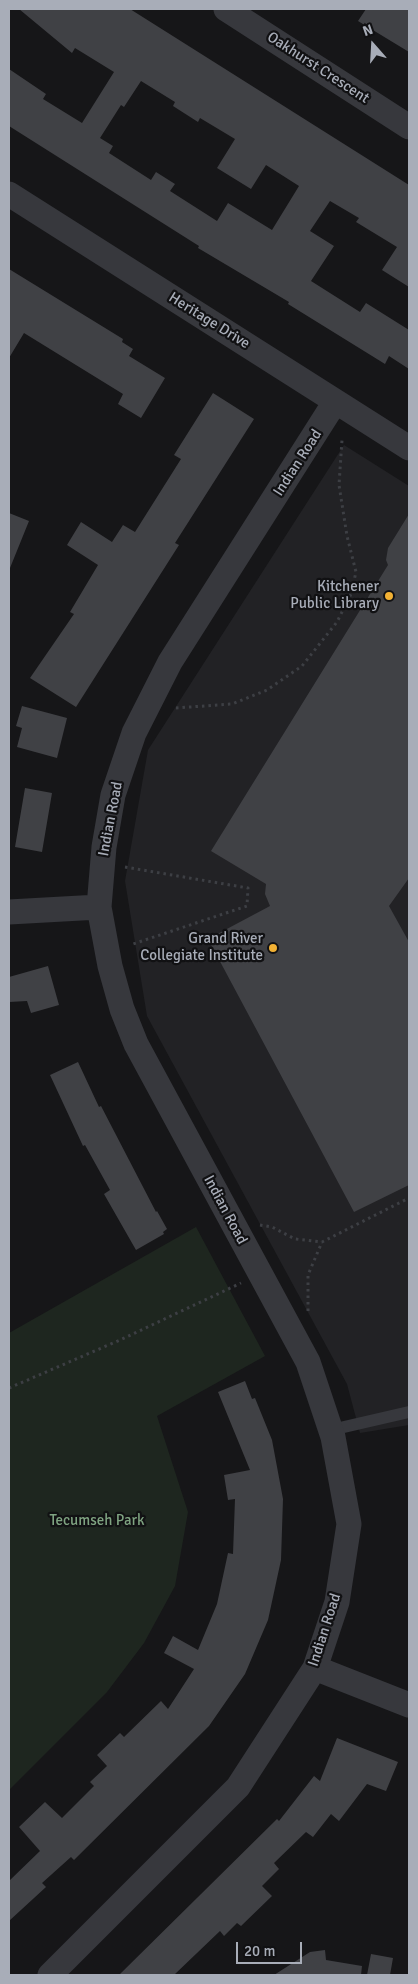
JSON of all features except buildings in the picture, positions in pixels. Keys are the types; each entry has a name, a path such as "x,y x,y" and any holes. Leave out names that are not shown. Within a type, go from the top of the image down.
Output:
{"street":[{"name":"Oakhurst Crescent","path":"226,9 409,127"},
{"name":"Heritage Drive","path":"9,194 409,448"},
{"name":"Indian Road","path":"50,1975 238,1787 315,1668 337,1602 349,1524 331,1430 308,1362 136,1044 122,1009 110,966 98,907 104,847 113,795 134,733 170,662 336,402"},
{"path":"9,912 98,907"},
{"path":"315,1668 409,1705"}],"lane":[{"path":"331,1430 409,1412"}],"path":[{"path":"176,708 232,704 267,690 302,666 337,622 351,594 356,572 347,536 339,485 342,440"},
{"path":"125,867 248,888 247,906 130,945"},
{"path":"260,1225 272,1227 295,1239 322,1242 409,1198"},
{"path":"307,1314 308,1275 322,1242"},
{"path":"9,1388 120,1340 260,1274"}],"shaded area":[{"name":"Grand River Collegiate Institute","path":"344,445 409,486 409,1425 360,1433 347,1384 147,1016 125,881 148,750"}],"green space":[{"name":"Tecumseh Park","path":"196,1227 265,1356 157,1416 188,1512 175,1586 144,1643 107,1692 9,1790 9,1333"}],"place":[{"name":"Kitchener Public Library","path":"389,596"},
{"name":"Grand River Collegiate Institute","path":"273,948"}]}
